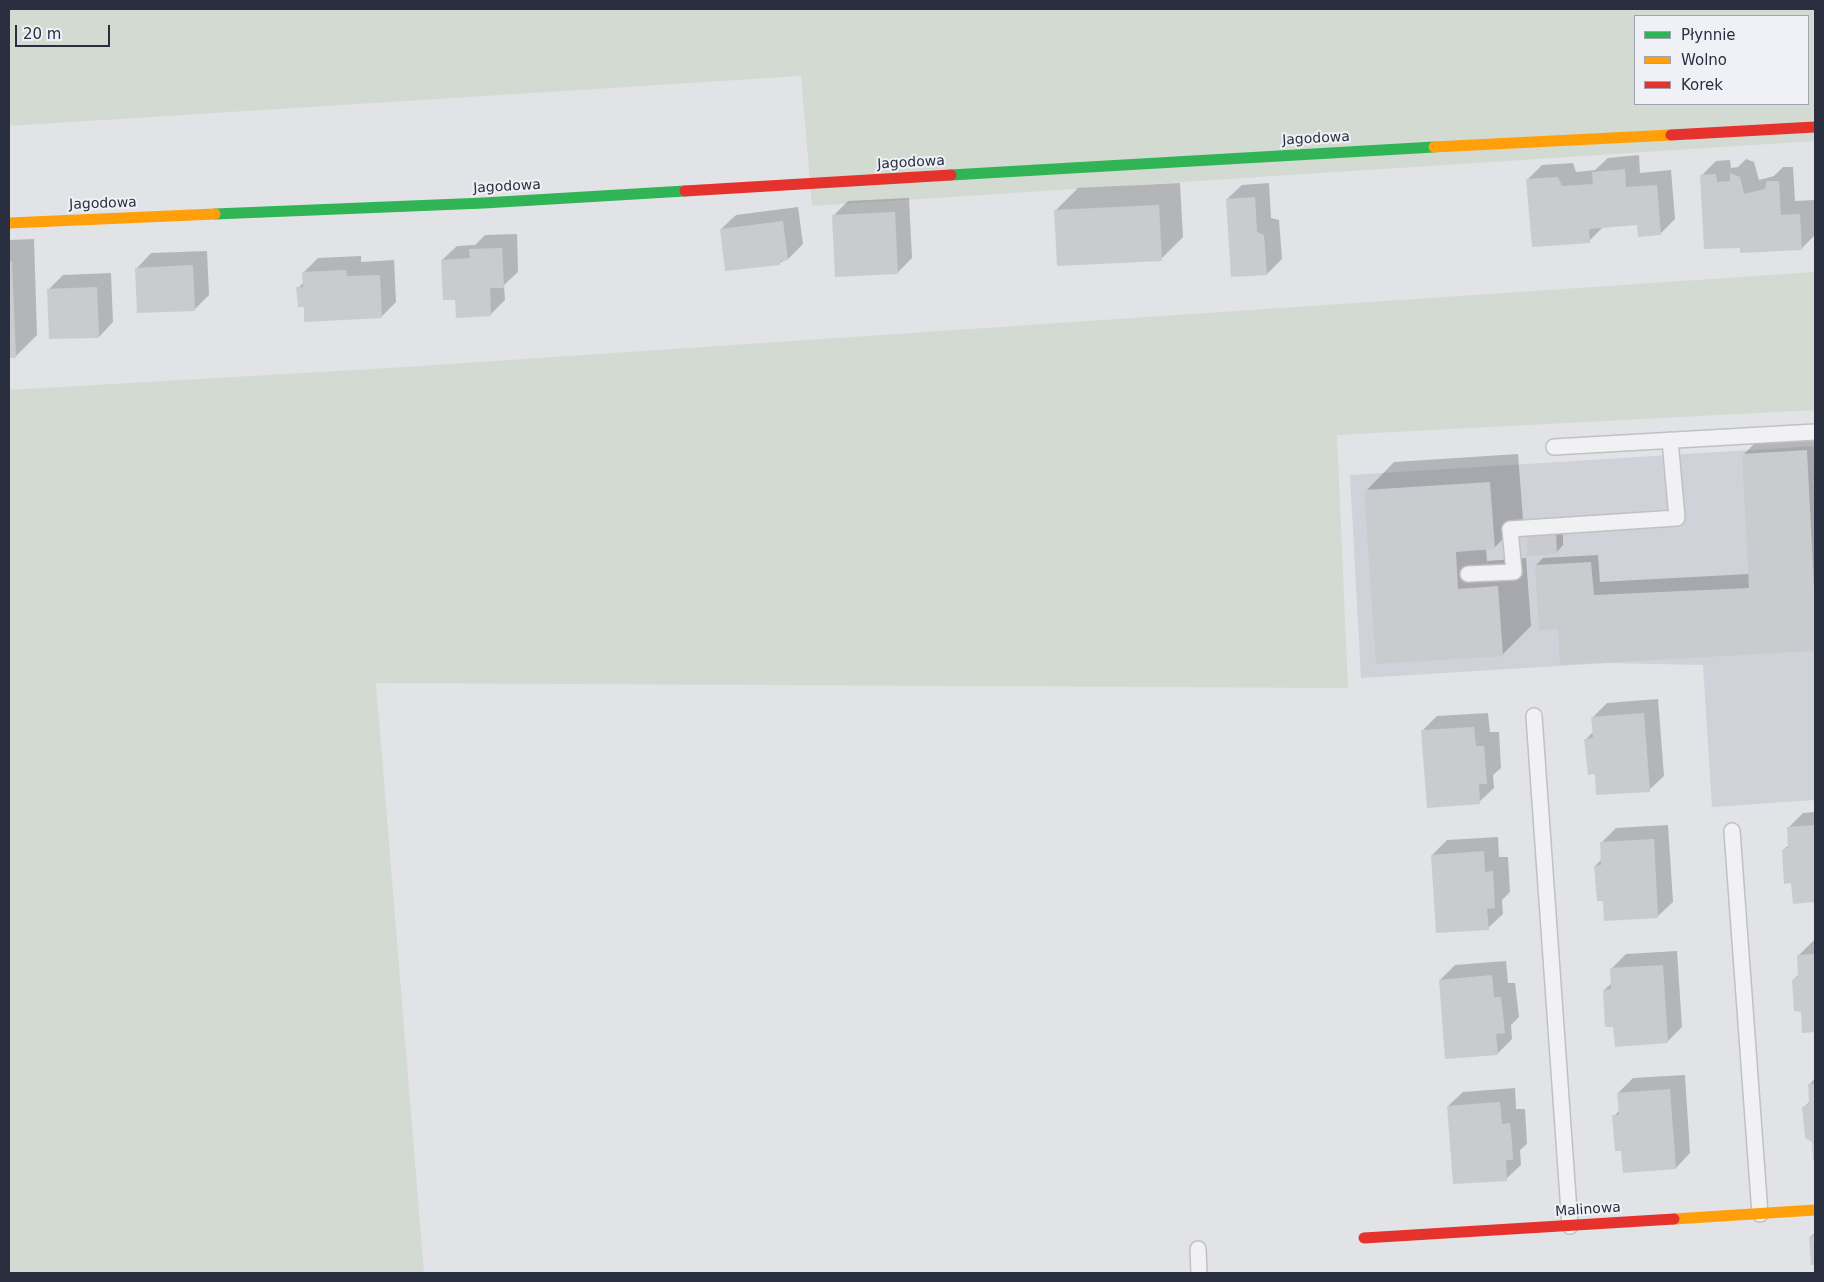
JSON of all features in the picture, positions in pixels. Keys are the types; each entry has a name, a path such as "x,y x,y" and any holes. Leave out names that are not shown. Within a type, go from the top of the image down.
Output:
{"street":[{"name":"Jagodowa","path":"9,223 494,203 1274,156 1815,127"},
{"name":"Malinowa","path":"1364,1238 1815,1210"}],"lane":[{"path":"1554,447 1815,432"},
{"path":"1468,574 1514,572 1510,529 1677,518 1670,440"},
{"path":"1534,716 1570,1226"},
{"path":"1732,831 1760,1214"},
{"path":"1198,1249 1199,1273"}],"shaded area":[{"path":"9,9 1815,9 1815,141 812,206 801,76 9,126"},
{"path":"1815,272 1815,410 1337,435 1348,688 376,683 424,1273 9,1273 9,390 406,367"},
{"path":"1815,446 1815,800 1712,807 1703,665 1608,663 1361,678 1350,475"}],"building":[{"path":"1625,169 1626,187 1657,185 1661,235 1638,237 1637,225 1589,229 1590,243 1532,247 1526,179 1558,177 1562,186 1593,184 1592,172"},
{"path":"1730,173 1740,177 1744,194 1765,189 1767,181 1779,181 1781,215 1800,214 1802,250 1740,253 1740,248 1704,249 1700,175 1716,174 1717,182 1730,181"},
{"path":"1255,197 1257,232 1264,235 1267,275 1231,277 1226,199"},
{"path":"1159,205 1162,261 1057,266 1054,210"},
{"path":"895,212 898,274 835,277 832,215"},
{"path":"783,221 788,260 780,261 780,265 725,271 720,229"},
{"path":"502,248 504,288 490,288 491,316 456,318 455,300 443,300 441,260 470,258 469,249"},
{"path":"9,261 12,261 16,358 9,358"},
{"path":"193,265 195,311 137,313 135,268"},
{"path":"346,270 347,276 380,275 382,318 304,322 304,307 298,307 296,287 303,287 302,272"},
{"path":"97,287 99,338 49,339 47,289"},
{"path":"1807,450 1815,607 1815,651 1560,665 1558,629 1539,630 1535,565 1591,562 1594,595 1749,588 1742,454"},
{"path":"1490,482 1495,549 1456,552 1458,589 1498,586 1503,656 1376,664 1364,490"},
{"path":"1556,531 1557,554 1527,556 1527,532"},
{"path":"1644,713 1650,792 1596,795 1595,774 1588,775 1584,739 1593,738 1591,717"},
{"path":"1474,727 1476,746 1484,746 1487,784 1479,784 1480,804 1427,808 1421,730"},
{"path":"1815,825 1815,902 1793,904 1791,883 1784,884 1782,850 1788,848 1787,827"},
{"path":"1654,839 1658,918 1604,921 1603,901 1597,901 1594,866 1601,865 1600,842"},
{"path":"1484,851 1485,872 1493,871 1495,908 1487,909 1489,930 1436,933 1431,855"},
{"path":"1815,954 1815,1032 1802,1033 1801,1012 1794,1011 1792,980 1798,976 1797,955"},
{"path":"1663,965 1668,1043 1615,1047 1613,1027 1605,1027 1603,990 1611,989 1610,968"},
{"path":"1492,975 1494,997 1501,997 1505,1033 1496,1034 1498,1055 1445,1059 1439,980"},
{"path":"1808,1084 1815,1084 1815,1160 1813,1160 1812,1142 1805,1138 1802,1107 1809,1104"},
{"path":"1670,1089 1676,1169 1623,1173 1621,1151 1615,1151 1612,1115 1619,1115 1617,1093"},
{"path":"1500,1102 1502,1124 1510,1123 1512,1142 1513,1160 1506,1160 1507,1181 1453,1184 1447,1106"},
{"path":"1815,1236 1815,1265 1811,1265 1809,1237"}],"traffic: fast":[{"path":"951,175 1434,147"},
{"path":"215,214 484,203 685,191"}],"traffic: slow":[{"path":"1434,147 1671,135"},
{"path":"9,223 215,214"},
{"path":"1674,1219 1815,1210"}],"traffic: jam":[{"path":"1671,135 1815,127"},
{"path":"685,191 951,175"},
{"path":"1364,1238 1674,1219"}]}
